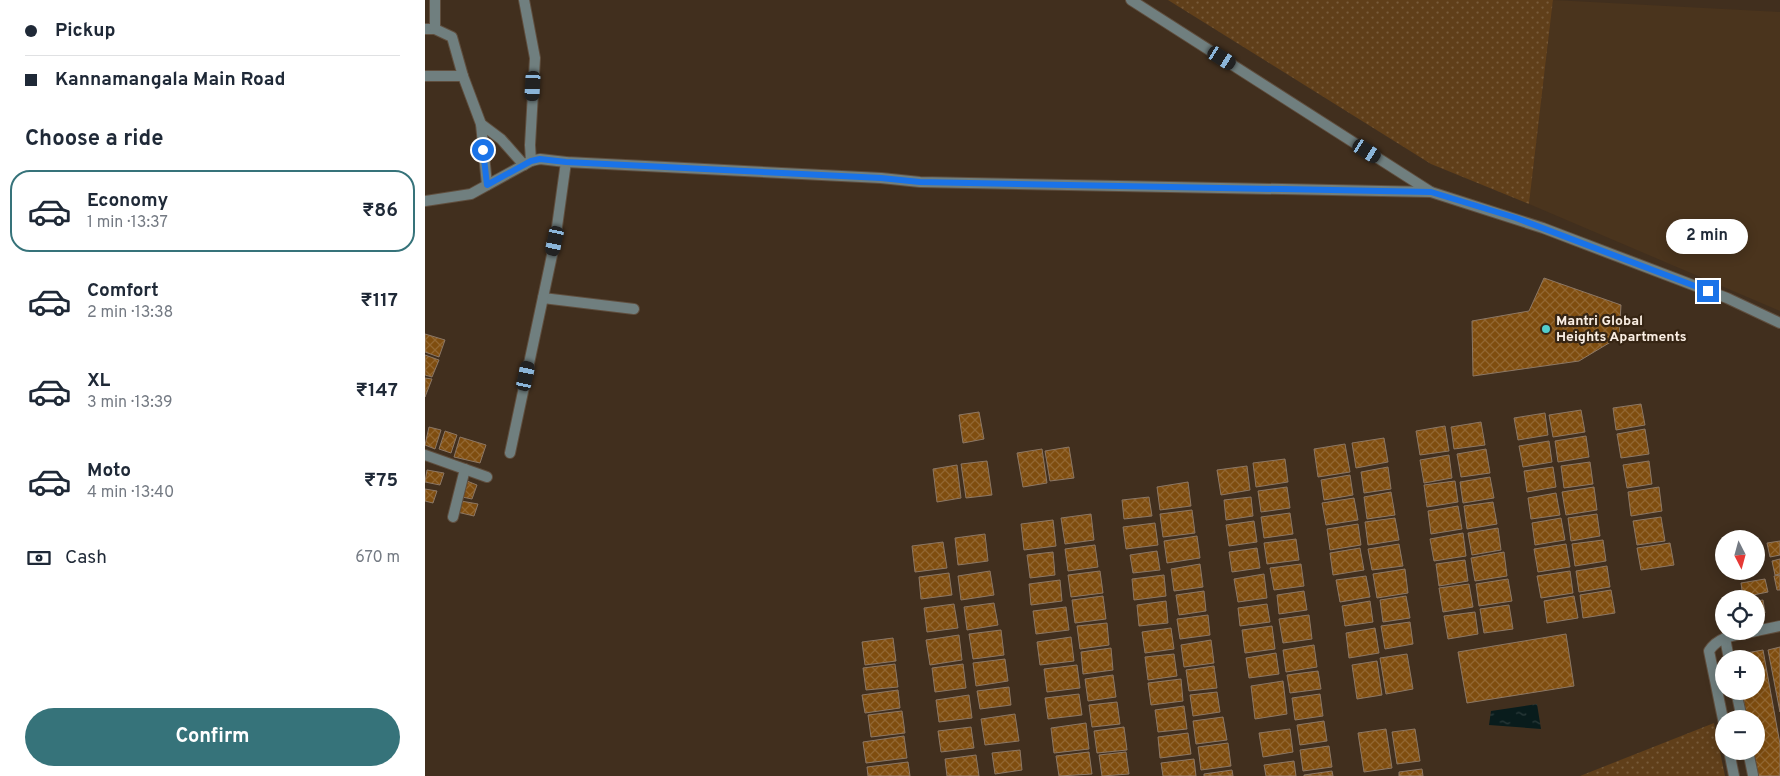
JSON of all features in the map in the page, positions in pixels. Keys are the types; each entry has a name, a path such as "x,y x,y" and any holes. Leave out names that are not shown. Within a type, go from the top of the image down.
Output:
{"street":[{"path":"435,0 430,29 452,37 463,76 481,124 487,185"},
{"path":"524,0 535,58 527,163"},
{"path":"1131,0 1431,192 1543,228 1727,298 1780,323"},
{"path":"425,76 463,76"},
{"path":"481,124 527,163"},
{"path":"425,201 461,197 527,163 540,159 566,162 881,178 920,182 1431,192"},
{"path":"510,454 555,241 566,162"},
{"path":"543,298 634,309"},
{"path":"425,455 487,477"},
{"path":"453,517 465,469"},
{"path":"1765,629 1780,626"},
{"path":"1721,640 1714,643 1709,652 1721,710"},
{"path":"1731,760 1734,776"},
{"path":"1750,760 1753,775"}],"shaded area":[{"path":"1168,0 1553,0 1529,204 1431,164"},
{"path":"1553,0 1780,12 1780,311 1529,204"},
{"path":"1714,723 1715,760 1722,760 1725,776 1580,776"}],"water":[{"path":"1537,704 1541,729 1489,725 1491,711"}],"building":[{"name":"Mantri Global Heights Apartments","path":"1544,278 1621,305 1619,337 1579,361 1473,376 1472,321 1529,311"},
{"path":"425,334 445,340 439,357 425,352"},
{"path":"425,355 439,360 432,377 425,375"},
{"path":"425,378 432,379 425,397"},
{"path":"1641,404 1645,425 1616,430 1613,408"},
{"path":"1581,410 1585,432 1553,437 1549,415"},
{"path":"979,412 984,439 963,443 959,415"},
{"path":"1545,413 1548,435 1518,440 1514,418"},
{"path":"1481,422 1485,445 1454,449 1451,427"},
{"path":"1445,426 1449,451 1420,455 1416,431"},
{"path":"429,427 441,430 435,449 425,445"},
{"path":"1645,429 1649,454 1621,458 1617,434"},
{"path":"445,431 457,435 451,453 439,449"},
{"path":"1586,436 1589,457 1558,462 1555,441"},
{"path":"460,437 486,445 480,463 454,457"},
{"path":"1384,438 1388,462 1356,468 1352,443"},
{"path":"1549,441 1552,462 1523,467 1519,446"},
{"path":"1345,444 1350,472 1318,477 1314,449"},
{"path":"1069,447 1074,478 1050,481 1045,451"},
{"path":"1042,449 1047,483 1023,487 1017,453"},
{"path":"1486,449 1490,473 1461,477 1457,454"},
{"path":"1449,455 1452,478 1424,483 1420,460"},
{"path":"1285,459 1288,482 1256,487 1253,463"},
{"path":"987,461 992,495 966,498 961,464"},
{"path":"1649,461 1652,484 1627,488 1623,465"},
{"path":"1590,462 1593,484 1564,488 1561,466"},
{"path":"957,465 961,498 937,502 933,469"},
{"path":"1247,466 1250,490 1221,495 1217,470"},
{"path":"1388,467 1391,489 1364,493 1361,472"},
{"path":"1553,467 1556,487 1527,492 1524,471"},
{"path":"427,470 444,473 440,485 425,482"},
{"path":"1350,475 1353,495 1324,500 1321,480"},
{"path":"1490,477 1494,498 1463,503 1460,482"},
{"path":"467,481 477,485 472,499 462,497"},
{"path":"1455,481 1458,502 1427,507 1424,485"},
{"path":"1188,482 1191,506 1160,510 1157,487"},
{"path":"1287,487 1290,508 1261,512 1258,491"},
{"path":"1594,487 1597,510 1566,515 1562,492"},
{"path":"1659,487 1662,511 1631,516 1628,492"},
{"path":"425,489 437,491 433,503 425,501"},
{"path":"1391,492 1395,515 1367,519 1364,497"},
{"path":"1556,493 1560,515 1531,519 1528,498"},
{"path":"1149,497 1152,516 1124,519 1122,500"},
{"path":"1251,497 1253,516 1226,520 1224,500"},
{"path":"1354,498 1358,520 1326,525 1322,503"},
{"path":"461,501 478,504 474,516 457,512"},
{"path":"1493,502 1497,524 1467,529 1464,506"},
{"path":"1458,506 1462,529 1431,534 1428,511"},
{"path":"1192,510 1195,533 1163,537 1160,514"},
{"path":"1290,513 1293,534 1264,538 1261,517"},
{"path":"1091,514 1094,540 1065,544 1061,518"},
{"path":"1597,514 1600,536 1571,541 1568,518"},
{"path":"1661,517 1665,541 1637,545 1633,521"},
{"path":"1395,518 1399,540 1368,545 1365,522"},
{"path":"1561,518 1565,540 1535,545 1532,523"},
{"path":"1053,520 1056,546 1024,550 1021,524"},
{"path":"1254,521 1257,542 1229,546 1226,525"},
{"path":"1155,523 1158,545 1126,549 1123,527"},
{"path":"1358,524 1361,545 1330,550 1327,529"},
{"path":"1498,528 1501,550 1472,555 1468,533"},
{"path":"1463,533 1466,556 1434,561 1430,539"},
{"path":"985,534 988,561 958,565 955,538"},
{"path":"1197,536 1200,558 1167,563 1164,541"},
{"path":"1296,539 1299,560 1267,564 1264,543"},
{"path":"1603,540 1606,561 1575,566 1572,544"},
{"path":"1780,541 1780,555 1770,557 1767,543"},
{"path":"943,542 947,568 915,572 912,546"},
{"path":"1670,543 1674,565 1641,570 1637,548"},
{"path":"1399,544 1403,566 1372,570 1368,549"},
{"path":"1566,544 1570,567 1538,572 1534,549"},
{"path":"1095,545 1098,567 1068,571 1065,549"},
{"path":"1257,548 1260,568 1232,572 1229,552"},
{"path":"1360,548 1364,570 1333,575 1330,553"},
{"path":"1157,551 1160,570 1133,573 1130,555"},
{"path":"1053,552 1055,575 1030,578 1027,555"},
{"path":"1504,552 1507,576 1475,581 1471,558"},
{"path":"1780,559 1780,574 1775,575 1772,561"},
{"path":"1465,560 1468,581 1439,586 1436,564"},
{"path":"1200,564 1203,587 1174,591 1171,569"},
{"path":"1301,564 1304,586 1274,590 1270,568"},
{"path":"1607,566 1610,587 1579,592 1576,571"},
{"path":"1405,569 1408,593 1377,598 1373,574"},
{"path":"990,571 994,595 961,600 958,576"},
{"path":"1100,571 1103,593 1071,597 1068,575"},
{"path":"1570,571 1573,593 1541,598 1537,576"},
{"path":"949,573 952,595 921,599 919,577"},
{"path":"1264,574 1267,598 1238,602 1234,579"},
{"path":"1164,575 1166,596 1134,600 1132,579"},
{"path":"1780,575 1780,590 1777,590 1774,576"},
{"path":"1366,576 1370,597 1340,602 1336,580"},
{"path":"1508,579 1512,601 1479,606 1476,584"},
{"path":"1765,579 1768,592 1765,593 1765,590 1742,590 1741,583"},
{"path":"1060,580 1062,601 1031,605 1029,584"},
{"path":"1469,584 1473,607 1443,612 1439,588"},
{"path":"1611,590 1615,613 1583,618 1580,595"},
{"path":"1204,591 1206,611 1179,615 1176,595"},
{"path":"1304,591 1307,610 1279,614 1277,595"},
{"path":"1103,596 1106,619 1075,623 1072,600"},
{"path":"1406,596 1410,618 1383,622 1380,600"},
{"path":"1574,596 1578,618 1547,623 1544,601"},
{"path":"1166,601 1168,623 1139,626 1137,605"},
{"path":"1370,601 1373,622 1345,626 1342,606"},
{"path":"994,603 998,625 967,630 964,607"},
{"path":"954,604 958,628 927,632 924,608"},
{"path":"1267,604 1270,622 1240,626 1238,608"},
{"path":"1509,605 1513,629 1484,633 1480,609"},
{"path":"1066,607 1069,630 1036,634 1033,611"},
{"path":"1475,612 1478,634 1448,639 1444,616"},
{"path":"1208,615 1210,635 1180,639 1177,619"},
{"path":"1309,615 1312,639 1283,643 1279,619"},
{"path":"1410,622 1413,644 1385,649 1381,626"},
{"path":"1107,623 1109,645 1080,649 1077,626"},
{"path":"1272,626 1275,649 1245,653 1242,630"},
{"path":"1171,628 1174,649 1145,653 1142,632"},
{"path":"1375,628 1379,653 1349,658 1346,633"},
{"path":"1001,630 1004,655 973,659 969,634"},
{"path":"1566,634 1574,686 1467,703 1458,652"},
{"path":"959,635 962,660 930,665 926,640"},
{"path":"1071,637 1074,661 1040,665 1037,642"},
{"path":"893,638 896,661 865,665 862,642"},
{"path":"1211,640 1214,663 1184,667 1181,645"},
{"path":"1314,645 1317,667 1286,672 1283,650"},
{"path":"1780,647 1780,712 1768,650"},
{"path":"1111,648 1113,670 1083,674 1081,652"},
{"path":"1276,653 1279,674 1249,678 1246,658"},
{"path":"1174,654 1177,676 1148,680 1145,657"},
{"path":"1407,654 1413,689 1386,694 1380,658"},
{"path":"1005,659 1008,681 976,686 973,663"},
{"path":"1377,661 1382,695 1357,699 1352,665"},
{"path":"1765,661 1780,744 1780,776 1758,776 1755,760 1765,760 1765,710 1745,710 1744,700 1765,700"},
{"path":"895,664 898,687 866,690 863,668"},
{"path":"963,664 966,688 935,692 932,668"},
{"path":"1077,665 1080,688 1047,692 1044,669"},
{"path":"1214,666 1217,688 1189,691 1186,670"},
{"path":"1318,671 1321,689 1290,693 1287,675"},
{"path":"1113,675 1116,697 1088,701 1085,679"},
{"path":"1181,679 1183,701 1151,705 1148,683"},
{"path":"1283,681 1287,714 1255,719 1251,686"},
{"path":"1009,687 1011,705 980,709 977,691"},
{"path":"898,690 900,708 865,713 862,695"},
{"path":"1217,692 1220,712 1193,716 1190,695"},
{"path":"1079,694 1082,715 1048,719 1045,698"},
{"path":"1320,694 1323,716 1295,720 1292,698"},
{"path":"969,695 972,718 939,722 936,700"},
{"path":"1117,702 1120,724 1092,727 1089,705"},
{"path":"1184,706 1187,729 1158,732 1155,710"},
{"path":"902,711 905,733 871,737 868,715"},
{"path":"1015,714 1019,741 985,745 981,719"},
{"path":"1223,717 1227,740 1196,744 1193,721"},
{"path":"1324,721 1327,741 1300,745 1297,725"},
{"path":"1086,723 1089,749 1054,753 1051,728"},
{"path":"971,727 974,748 941,752 938,731"},
{"path":"1124,727 1127,750 1097,753 1094,731"},
{"path":"1290,729 1293,752 1263,757 1259,733"},
{"path":"1386,729 1392,768 1364,772 1358,733"},
{"path":"1415,729 1420,761 1397,764 1392,732"},
{"path":"1188,733 1191,754 1160,758 1158,737"},
{"path":"904,736 907,758 866,763 863,742"},
{"path":"1228,743 1231,766 1201,770 1198,747"},
{"path":"1329,746 1332,767 1303,771 1300,750"},
{"path":"1020,750 1022,770 995,774 992,753"},
{"path":"1089,752 1092,774 1059,776 1056,756"},
{"path":"1126,752 1129,774 1102,776 1099,755"},
{"path":"976,755 979,776 947,776 945,759"},
{"path":"1194,759 1196,776 1163,776 1161,763"},
{"path":"1294,761 1296,776 1266,776 1264,765"},
{"path":"908,762 910,776 868,776 867,767"},
{"path":"1422,769 1423,776 1399,776 1399,772"},
{"path":"1232,770 1233,776 1204,776 1204,774"},
{"path":"1332,771 1333,776 1304,776 1304,775"}],"place":[{"name":"Mantri Global Heights Apartments","path":"1546,329"}],"route":[{"path":"483,150 487,185 531,161 540,159 566,162 881,178 920,182 1431,192 1516,218 1708,291"}]}
